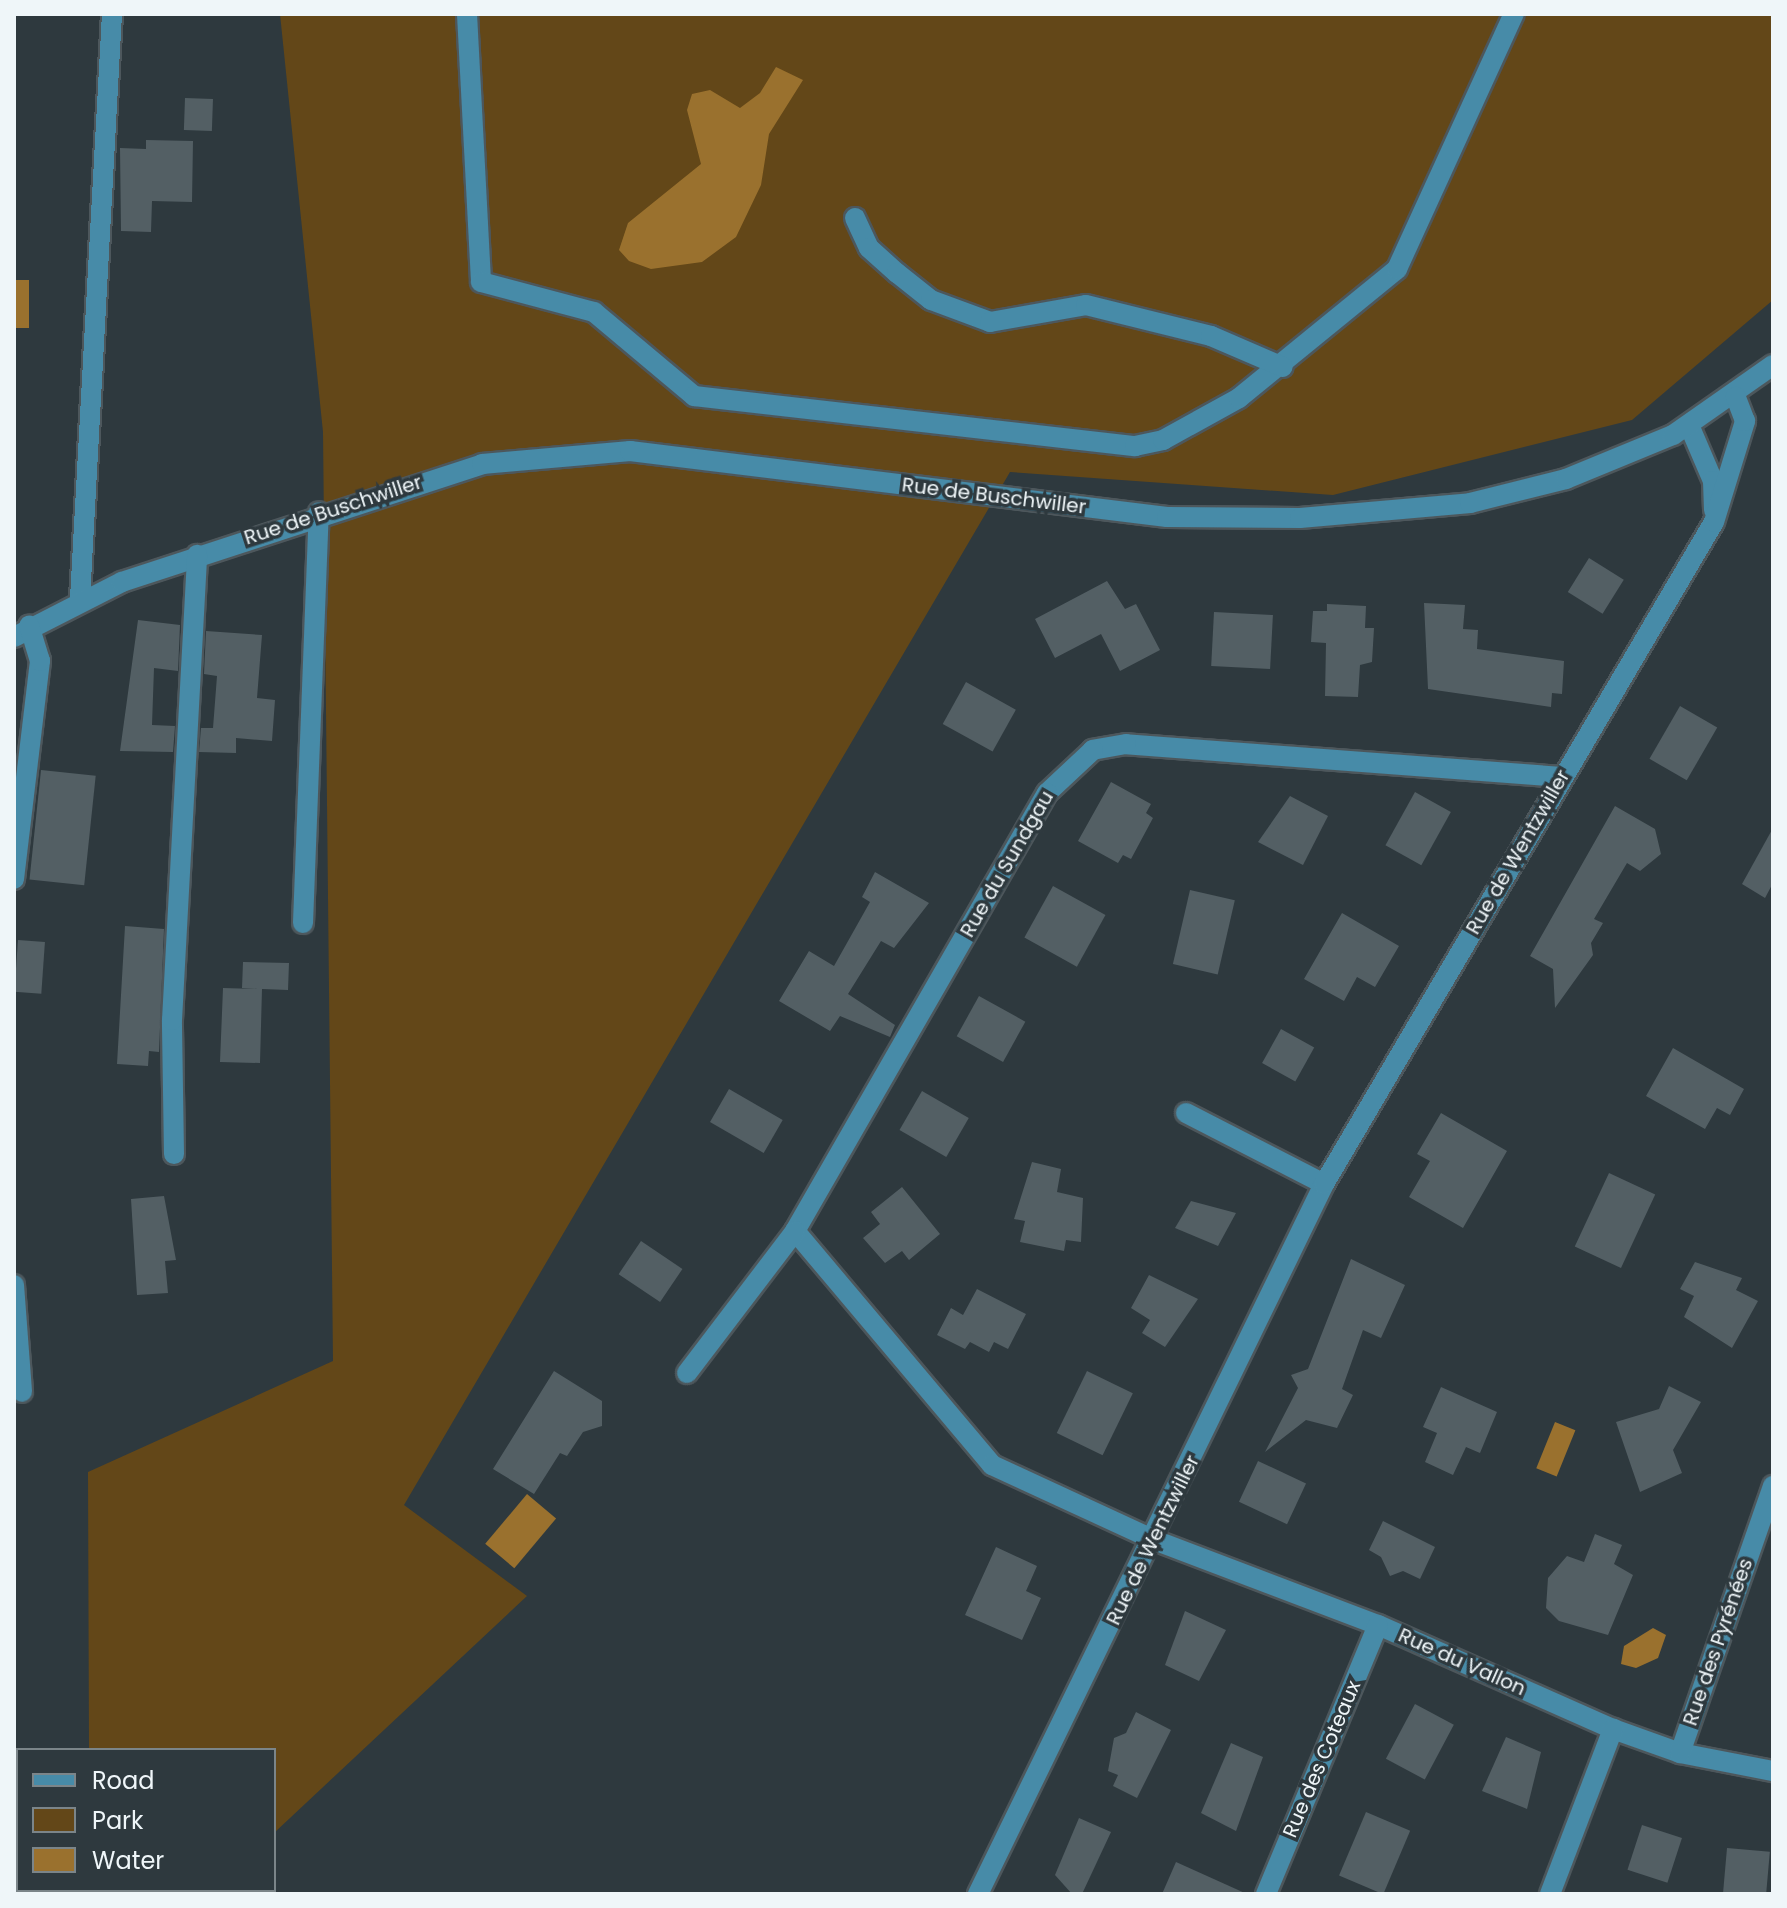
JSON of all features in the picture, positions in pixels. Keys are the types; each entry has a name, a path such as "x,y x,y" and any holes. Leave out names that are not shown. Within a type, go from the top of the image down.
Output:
{"street":[{"path":"80,599 112,14"},
{"path":"467,14 481,282 594,312 694,396 1151,445 1283,367 1371,297 1413,246 1514,14"},
{"path":"855,218 869,248 931,300 990,322 1086,305 1211,336 1283,367"},
{"name":"Rue de Buschwiller","path":"22,631 80,599 122,582 319,512 482,464 630,451 1167,517 1300,518 1510,495 1689,425 1736,397 1773,365"},
{"name":"Rue de Wentzwiller","path":"978,1894 1154,1540 1324,1184 1714,522 1745,421 1736,397"},
{"path":"1689,425 1713,481 1714,522"},
{"path":"303,923 319,512"},
{"path":"174,1154 172,1020 197,555"},
{"path":"14,879 40,661 22,631"},
{"name":"Rue du Sundgau","path":"687,1373 795,1231 1047,793 1093,750 1126,744 1562,777"},
{"path":"1186,1113 1324,1184"},
{"path":"795,1231 992,1465 1154,1540"},
{"path":"14,1285 22,1392"},
{"name":"Rue des Pyrénées","path":"1680,1753 1773,1486"},
{"name":"Rue du Vallon","path":"1154,1540 1378,1625 1613,1729 1680,1753 1773,1771"},
{"name":"Rue des Coteaux","path":"1266,1894 1378,1625"},
{"path":"1550,1894 1613,1729"}],"green space":[{"path":"280,14 1773,14 1773,300 1632,420 1333,495 1010,472 404,1505 527,1596 276,1831 276,1748 89,1748 88,1472 333,1361 323,432"},
{"path":"149,1892 212,1892 209,1894"}],"water":[{"path":"776,67 803,80 769,134 761,185 736,237 702,262 651,269 629,261 619,250 628,223 701,164 687,110 692,94 710,90 740,108 760,93"},
{"path":"14,280 29,280 29,328 14,328"},
{"path":"1555,1422 1575,1430 1557,1477 1536,1468"},
{"path":"527,1494 556,1518 514,1568 485,1544"},
{"path":"1653,1628 1666,1635 1658,1658 1636,1668 1621,1664 1624,1646"}],"building":[{"path":"185,98 213,99 212,131 184,130"},
{"path":"146,140 193,141 192,202 152,201 151,232 121,231 120,148 146,149"},
{"path":"1589,558 1624,580 1603,614 1568,592"},
{"path":"1107,581 1125,609 1136,604 1160,650 1120,671 1101,634 1055,658 1035,619"},
{"path":"1424,603 1465,605 1463,629 1478,630 1477,649 1564,661 1562,694 1552,693 1551,707 1428,689"},
{"path":"1327,604 1366,606 1365,628 1374,628 1372,662 1360,665 1358,697 1325,696 1326,643 1311,642 1313,611 1327,611"},
{"path":"1214,612 1273,615 1270,669 1211,666"},
{"path":"138,620 180,625 178,671 154,668 152,725 175,726 173,752 120,751"},
{"path":"206,631 262,635 257,698 275,700 272,741 236,738 236,753 199,752 201,728 213,728 217,676 204,674"},
{"path":"966,682 1016,710 993,752 943,724"},
{"path":"1680,706 1717,728 1687,780 1650,759"},
{"path":"41,770 96,776 84,885 30,879"},
{"path":"1111,782 1151,804 1146,813 1153,818 1131,859 1123,855 1118,863 1078,841"},
{"path":"1415,792 1451,812 1421,865 1385,845"},
{"path":"1290,796 1328,816 1303,865 1258,842"},
{"path":"1615,806 1655,829 1661,854 1640,871 1627,863 1594,919 1603,923 1591,943 1593,955 1555,1008 1553,969 1530,956"},
{"path":"1773,828 1773,883 1765,898 1742,884"},
{"path":"875,872 929,903 894,948 881,941 848,994 895,1025 890,1037 840,1016 830,1031 779,1001 809,951 834,966 870,902 862,897"},
{"path":"1053,886 1105,915 1077,967 1024,938"},
{"path":"1190,890 1235,900 1218,974 1173,964"},
{"path":"1342,913 1399,946 1375,987 1357,977 1344,1001 1304,979"},
{"path":"125,926 164,929 159,1052 149,1051 148,1066 117,1064"},
{"path":"18,940 45,942 41,994 14,992"},
{"path":"243,962 289,963 288,990 262,989 260,1063 220,1062 223,988 258,989 242,988"},
{"path":"979,996 1025,1022 1003,1062 957,1036"},
{"path":"1281,1029 1314,1047 1295,1082 1262,1063"},
{"path":"1673,1048 1744,1089 1730,1115 1717,1108 1705,1129 1646,1096"},
{"path":"729,1089 783,1120 764,1153 710,1122"},
{"path":"922,1091 969,1118 946,1157 900,1130"},
{"path":"1441,1113 1507,1151 1463,1228 1409,1197 1430,1161 1417,1154"},
{"path":"1032,1162 1061,1169 1057,1192 1083,1198 1081,1242 1066,1240 1064,1251 1020,1242 1025,1221 1014,1219"},
{"path":"1609,1173 1655,1195 1621,1268 1575,1246"},
{"path":"902,1187 940,1234 909,1260 902,1251 885,1263 863,1238 880,1224 871,1212"},
{"path":"164,1196 176,1260 165,1261 168,1293 137,1295 131,1199"},
{"path":"1191,1201 1236,1213 1218,1246 1175,1228"},
{"path":"641,1241 682,1269 660,1302 619,1274"},
{"path":"1351,1259 1405,1285 1381,1338 1363,1330 1342,1389 1353,1395 1337,1428 1306,1420 1265,1452 1298,1388 1291,1375 1308,1369"},
{"path":"1695,1262 1742,1278 1736,1290 1758,1301 1732,1348 1684,1317 1694,1296 1680,1289"},
{"path":"1149,1275 1198,1299 1165,1347 1142,1333 1150,1320 1131,1308"},
{"path":"977,1289 1026,1314 1008,1349 994,1342 989,1352 970,1342 965,1349 937,1335 951,1308 963,1315"},
{"path":"554,1371 602,1401 602,1426 583,1432 567,1456 560,1453 534,1494 493,1469"},
{"path":"1087,1371 1133,1393 1103,1455 1057,1433"},
{"path":"1669,1386 1701,1402 1673,1450 1682,1473 1640,1492 1616,1422 1659,1409"},
{"path":"1441,1387 1497,1412 1480,1453 1466,1447 1453,1475 1425,1462 1437,1433 1423,1427"},
{"path":"1258,1461 1306,1483 1287,1524 1239,1502"},
{"path":"1383,1521 1435,1547 1420,1579 1403,1571 1390,1576 1381,1557 1369,1550"},
{"path":"1595,1534 1622,1545 1614,1564 1633,1575 1608,1635 1559,1621 1546,1608 1548,1578 1567,1556 1584,1562"},
{"path":"996,1547 1037,1566 1026,1591 1041,1598 1022,1640 965,1615"},
{"path":"1185,1611 1226,1630 1199,1681 1165,1665"},
{"path":"1415,1704 1454,1725 1425,1779 1386,1759"},
{"path":"1136,1712 1171,1730 1137,1798 1113,1786 1118,1775 1108,1771 1114,1738 1126,1733"},
{"path":"1506,1737 1541,1752 1527,1809 1482,1791"},
{"path":"1231,1743 1263,1757 1236,1831 1201,1813"},
{"path":"1366,1812 1410,1831 1383,1894 1339,1876"},
{"path":"1079,1818 1111,1832 1082,1894 1072,1894 1055,1875"},
{"path":"1642,1825 1682,1838 1667,1883 1627,1870"},
{"path":"1727,1848 1770,1852 1766,1894 1723,1894"},
{"path":"1176,1862 1247,1894 1162,1894"}]}
